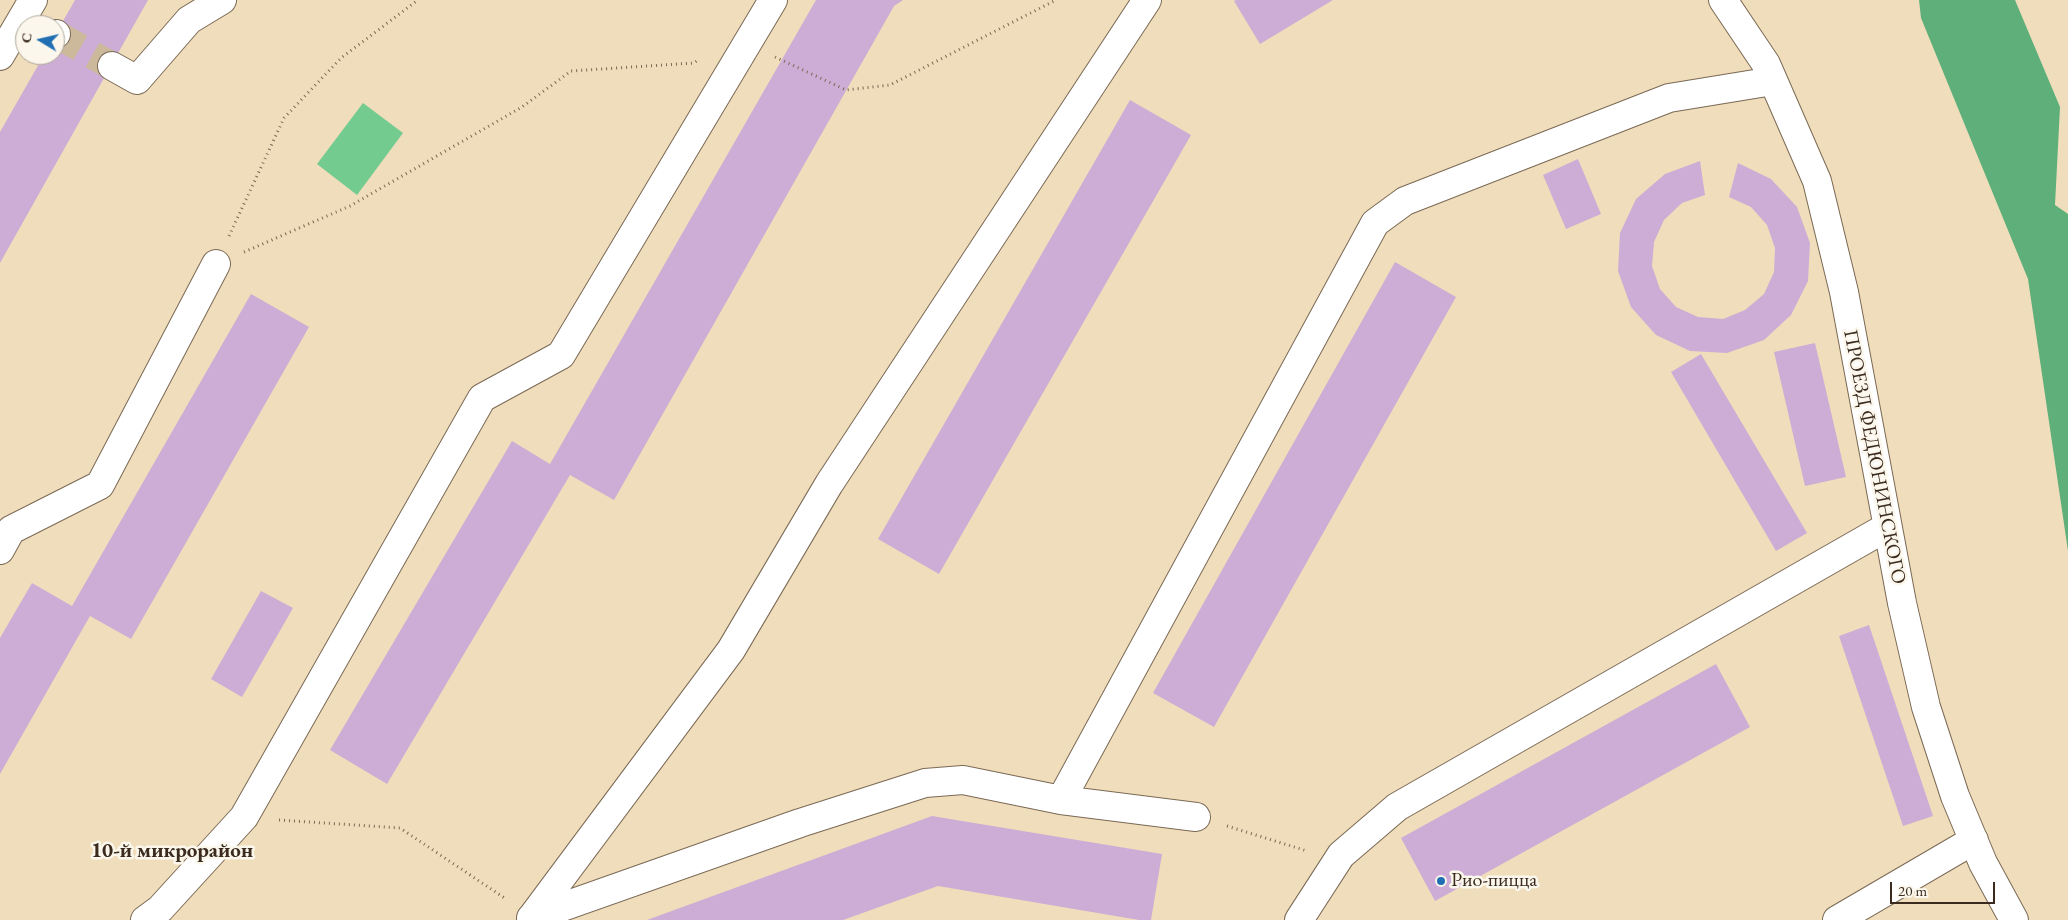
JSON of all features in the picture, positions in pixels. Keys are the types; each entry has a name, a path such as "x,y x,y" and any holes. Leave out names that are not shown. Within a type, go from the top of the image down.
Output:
{"street":[{"path":"112,66 137,80 189,20 222,0"},
{"path":"145,920 160,909 244,818 482,398 561,355 773,0"},
{"path":"530,919 731,650 829,484 1147,0"},
{"name":"ПРОЕЗД ФЕДЮНИНСКОГО","path":"1723,0 1766,64 1817,181 1844,292 1902,603 1926,707 1955,796 1984,863 2014,920"},
{"path":"0,56 32,13"},
{"path":"1061,800 1375,223 1405,201 1669,98 1773,81"},
{"path":"0,550 11,530 100,485 216,264"},
{"path":"1299,920 1341,855 1397,807 1887,527"},
{"path":"530,919 800,823 925,783 963,780 1061,800 1209,821"},
{"path":"1837,920 1974,840"}],"path":[{"path":"216,264 284,118 341,58 418,0"},
{"path":"746,44 846,90 890,85 1056,0"},
{"path":"216,264 350,206 522,107 571,72 694,63 700,57"},
{"path":"244,818 400,828 530,919"},
{"path":"1209,821 1265,836 1311,852"}],"green space":[{"path":"1919,0 2015,0 2060,107 2055,205 2068,214 2068,551 2028,279 1921,18"},
{"path":"363,103 403,133 357,195 317,164"}],"building":[{"path":"75,0 148,0 0,263 0,132 38,65 65,65 65,18"},
{"path":"816,0 903,0 894,6 614,500 570,475 387,784 330,750 512,441 550,464"},
{"path":"1333,0 1260,44 1234,1"},
{"path":"1130,100 1191,135 939,574 878,539"},
{"path":"1578,159 1601,214 1566,229 1543,175"},
{"path":"1700,161 1705,195 1682,203 1664,220 1654,242 1652,266 1660,289 1676,307 1698,317 1723,319 1745,310 1764,294 1774,272 1775,248 1767,225 1751,207 1729,197 1738,163 1771,179 1797,207 1810,243 1808,281 1791,315 1764,340 1727,353 1690,351 1656,335 1631,307 1618,271 1620,233 1636,199 1665,174"},
{"path":"1395,262 1456,297 1214,727 1153,693"},
{"path":"251,294 309,327 131,639 90,616 0,774 0,638 32,583 72,606"},
{"path":"1815,343 1846,477 1805,486 1774,352"},
{"path":"1701,354 1807,533 1776,551 1671,372"},
{"path":"261,591 293,608 242,697 211,679"},
{"path":"1869,625 1933,816 1903,826 1839,636"},
{"path":"1716,664 1750,727 1435,901 1401,838"},
{"path":"932,816 1162,854 1151,920 1139,920 938,886 843,920 647,920"}],"tunnel":[{"path":"65,39 112,66"}],"place":[{"name":"Рио-пицца","path":"1441,881"}],"district":[{"name":"10-й микрорайон","path":"172,851"}]}
